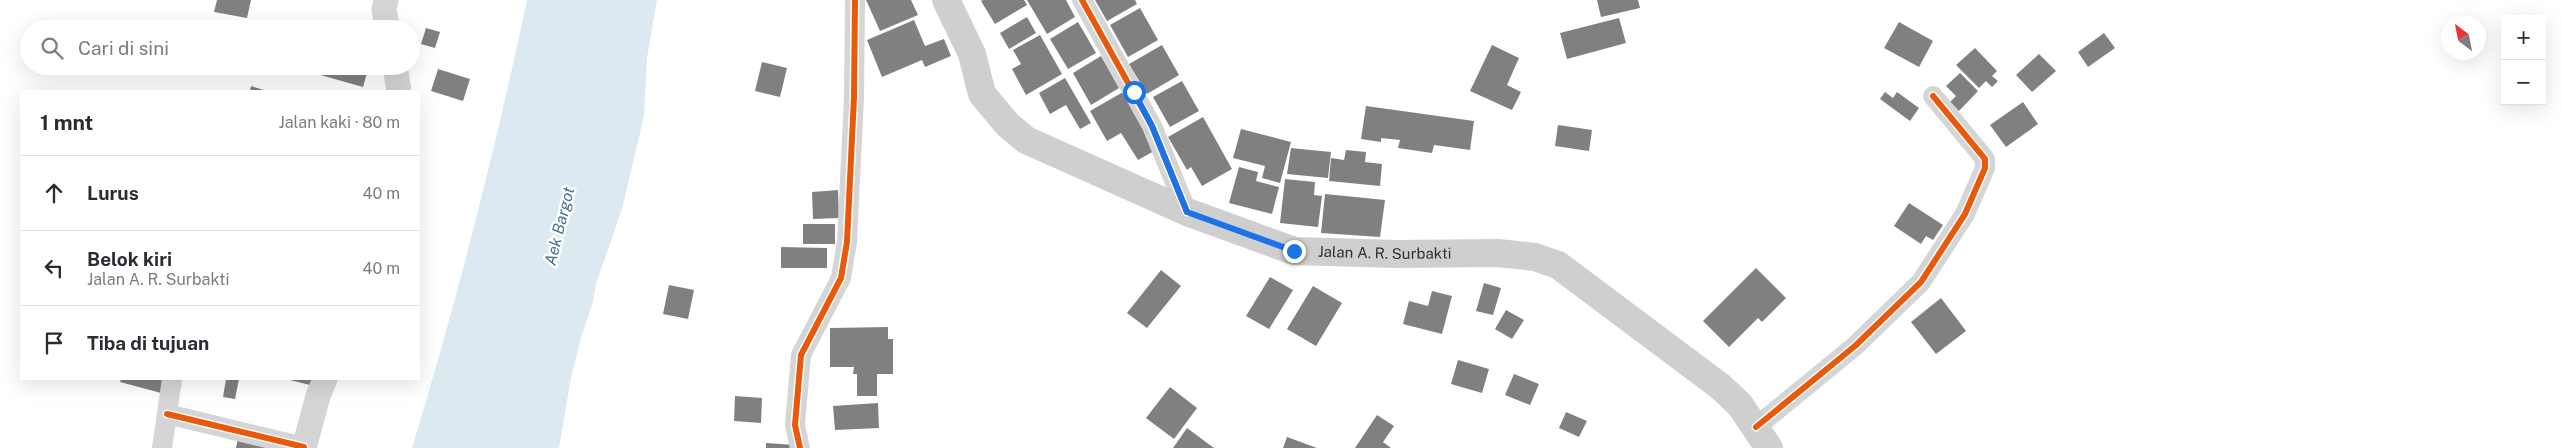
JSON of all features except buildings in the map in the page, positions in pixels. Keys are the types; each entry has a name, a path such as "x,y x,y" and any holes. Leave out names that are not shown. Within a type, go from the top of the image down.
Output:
{"main road":[{"name":"Jalan A. R. Surbakti","path":"946,0 972,54 982,94 1007,124 1026,140 1187,212 1294,251 1396,254 1498,253 1535,256 1558,265 1721,387 1740,405 1763,437"}],"street":[{"path":"386,0 384,10 386,20"},
{"path":"800,448 795,425 801,355 841,278 847,242 854,96 855,0"},
{"path":"1082,0 1152,126 1187,212"},
{"path":"396,75 399,90"},
{"path":"1763,437 1921,282 1965,214 1985,168 1986,159 1933,96"},
{"path":"162,448 172,380"},
{"path":"167,414 304,448 318,396 325,380"}],"water":[{"name":"Aek Bargot","path":"527,0 657,0 647,58 644,116 622,209 596,284 593,302 581,338 571,378 559,448 412,448 474,225 502,113"}],"cycle path":[{"path":"800,448 795,425 801,355 841,278 847,242 854,97 855,0"},
{"path":"1082,0 1152,126 1187,212"},
{"path":"1756,427 1855,346 1921,282 1965,214 1985,168 1985,159 1933,96"},
{"path":"167,414 304,447"}],"route":[{"path":"1134,92 1152,126 1187,212 1294,251"}]}
